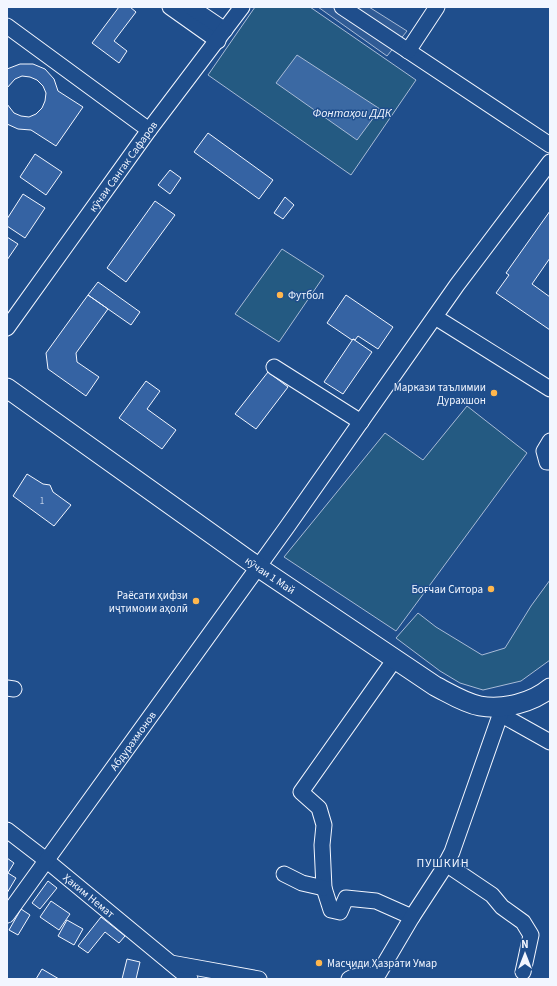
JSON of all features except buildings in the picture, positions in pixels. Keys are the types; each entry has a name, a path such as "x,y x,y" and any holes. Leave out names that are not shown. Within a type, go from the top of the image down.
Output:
{"main road":[{"name":"кӯчаи 1 Май","path":"7,388 258,566 435,686 480,706 502,710 542,694 550,688"}],"street":[{"path":"170,7 221,35"},
{"path":"191,7 221,35"},
{"name":"кӯчаи Сангак Сафаров","path":"7,328 149,130 242,7"},
{"path":"342,7 550,145"},
{"path":"408,51 437,7"},
{"path":"7,26 149,130"},
{"name":"Абдурахмонов","path":"7,915 435,317 550,162"},
{"path":"435,317 550,389"},
{"path":"274,367 361,422"},
{"path":"550,441 544,451 547,462 550,462"},
{"path":"395,659 302,792 319,808 324,824 322,845 324,888 331,910 340,912 346,898 376,901 412,917"},
{"path":"349,979 355,975 372,976 379,973 412,917 446,864 470,806 502,710 550,742"},
{"name":"Ҳаким Немат","path":"7,830 46,860 190,979"},
{"path":"446,864 492,895 502,907 523,922 531,934 523,972"},
{"path":"284,874 302,884 324,888"},
{"path":"170,963 259,979"}],"shaded area":[{"path":"255,7 310,7 416,80 351,175 208,75"},
{"path":"318,7 369,7 407,31 387,56"},
{"name":"Футбол","path":"282,249 324,276 279,342 235,314"},
{"path":"467,406 527,453 396,631 284,557 385,433 423,460"},
{"path":"550,580 550,660 521,681 483,690 460,683 440,671 396,638 418,613 436,627 482,655 505,648 531,606"}],"water":[{"name":"Фонтаҳои ДДК","path":"297,55 380,109 357,140 276,83"}],"place":[{"name":"Футбол","path":"280,295"},
{"name":"Маркази таълимии Дурахшон","path":"494,393"},
{"name":"Боғчаи Ситора","path":"491,589"},
{"name":"Раёсати ҳифзи иҷтимоии аҳолӣ","path":"196,601"},
{"name":"Масҷиди Ҳазрати Умар","path":"319,963"}],"district":[{"name":"ПУШКИН","path":"443,863"}]}
